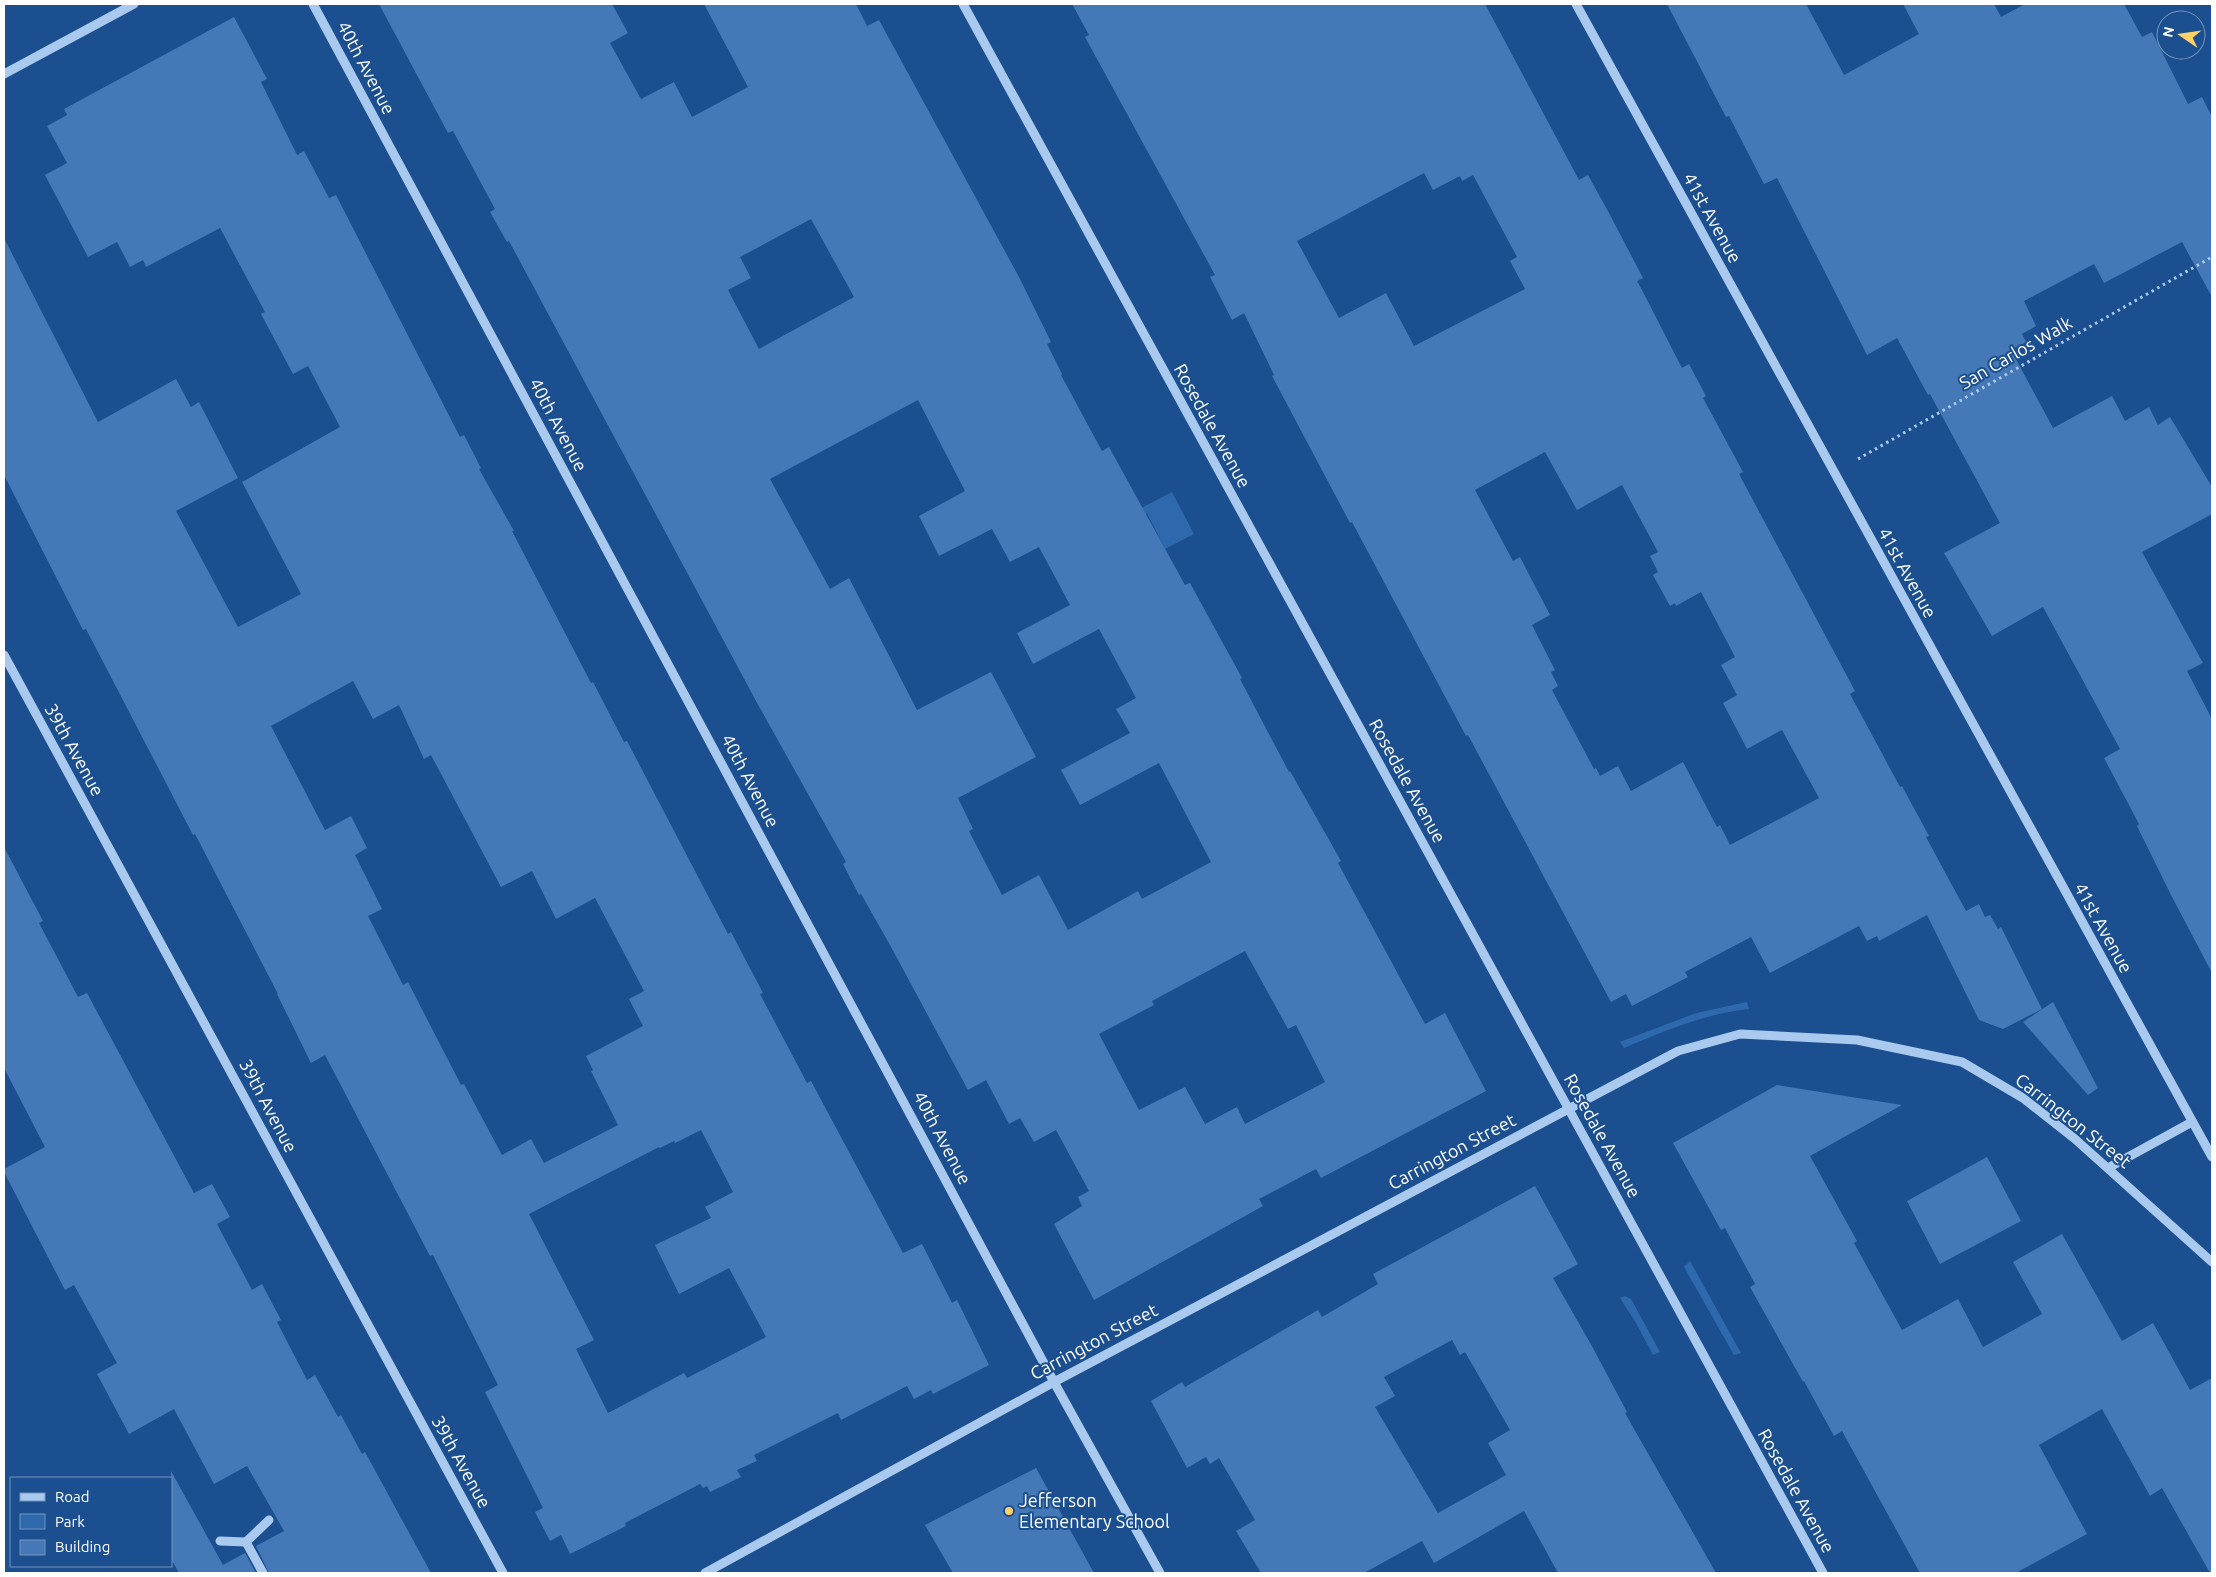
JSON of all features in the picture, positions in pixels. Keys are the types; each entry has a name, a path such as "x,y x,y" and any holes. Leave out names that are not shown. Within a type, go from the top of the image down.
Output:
{"street":[{"path":"4,74 134,4"},
{"name":"40th Avenue","path":"313,4 1054,1382 1160,1573"},
{"name":"Rosedale Avenue","path":"963,4 1823,1573"},
{"name":"41st Avenue","path":"1576,4 2212,1158"},
{"name":"39th Avenue","path":"4,654 503,1573"},
{"name":"Carrington Street","path":"705,1573 1054,1382 1678,1051 1740,1034 1857,1040 1962,1062 2023,1098 2108,1168 2212,1262"},
{"path":"2108,1168 2192,1122"},
{"path":"220,1541 246,1542 269,1520"},
{"path":"246,1542 263,1573"}],"path":[{"name":"San Carlos Walk","path":"1833,473 2212,257"}],"green space":[{"path":"1172,492 1194,534 1165,549 1147,513 1126,524 1124,517"},
{"path":"1747,1002 1749,1009 1701,1019 1624,1048 1620,1042 1696,1013"},
{"path":"1690,1261 1741,1353 1734,1355 1684,1267"},
{"path":"1625,1296 1631,1299 1660,1352 1653,1355 1620,1298"}],"building":[{"path":"379,4 612,4 628,33 610,43 641,99 674,82 692,117 748,87 704,4 856,4 867,26 879,20 1019,277 1051,342 1047,344 1061,375 1102,451 1109,447 1185,585 1190,583 1242,678 1240,679 1289,772 1341,861 1338,863 1425,1024 1445,1013 1486,1091 1321,1178 1316,1169 1259,1199 1263,1206 1094,1300 1054,1224 1082,1206 1078,1197 1089,1191 1056,1130 1034,1142 1020,1118 1009,1124 986,1080 968,1090 890,945 861,894 859,895 843,864 846,862 756,701 509,241 507,242 490,212 495,209 453,131 448,133","holes":["811,219 854,297 759,349 728,290 751,278 740,257","918,400 965,491 919,516 939,556 992,529 1010,562 1039,547 1070,605 1017,633 1033,664 1099,629 1136,698 1116,709 1130,733 1061,770 1080,805 1159,763 1211,862 1142,899 1138,891 1068,930 1039,875 1002,895 969,831 973,829 958,798 1036,757 991,672 917,710 849,578 830,589 770,479","1245,951 1288,1029 1296,1025 1325,1082 1245,1124 1237,1107 1205,1124 1185,1087 1139,1110 1099,1034 1154,1005 1152,1001"]},
{"path":"1072,4 1485,4 1579,180 1588,175 1609,213 1643,278 1637,281 1682,368 1689,364 1706,396 1703,398 1743,472 1739,474 1855,691 1850,694 1900,787 1902,786 1929,836 1926,837 1966,911 1979,904 1985,917 1990,915 1998,929 2001,927 2042,1009 2003,1029 1979,1020 1927,915 1879,941 1877,936 1867,941 1859,926 1770,973 1751,937 1685,972 1688,977 1632,1006 1626,994 1611,1002 1352,522 1350,523 1272,376 1274,375 1244,313 1232,320 1210,277 1215,275 1085,37 1089,35","holes":["1424,173 1433,190 1460,176 1462,181 1473,175 1517,257 1510,261 1525,289 1414,346 1386,293 1339,318 1297,241","1545,452 1577,510 1622,485 1658,552 1650,556 1658,572 1653,575 1670,606 1675,603 1676,606 1701,592 1735,657 1721,665 1737,695 1723,703 1747,749 1782,730 1819,798 1730,845 1720,825 1717,827 1683,762 1631,791 1618,766 1600,776 1596,768 1594,769 1552,690 1558,686 1551,672 1555,670 1532,625 1550,615 1520,557 1513,561 1475,490"]},
{"path":"1667,4 1806,4 1844,75 1919,34 1903,4 1994,4 2001,17 2025,4 2124,4 2142,37 2152,32 2156,40 2156,60 2166,60 2188,104 2202,97 2212,117 2212,297 2182,242 2104,283 2094,264 2024,301 2036,326 2022,334 2026,342 2011,350 2053,428 2112,396 2125,421 2149,407 2158,425 2170,417 2212,487 2212,514 2142,552 2203,663 2187,671 2212,719 2212,973 2137,826 2139,824 2104,758 2120,749 2043,607 1992,636 1944,553 2000,523 1930,394 1928,395 1897,338 1867,355 1777,178 1764,184 1729,116 1726,117"},
{"path":"234,17 267,79 261,82 297,155 304,151 329,198 336,195 460,437 464,435 481,468 479,469 514,531 512,531 591,683 593,682 624,742 627,741 728,934 731,932 763,993 760,994 807,1083 811,1081 903,1253 922,1244 952,1303 957,1300 989,1365 933,1394 931,1390 914,1399 907,1386 841,1420 838,1413 754,1455 757,1461 737,1470 741,1477 710,1492 707,1486 703,1488 700,1484 625,1523 626,1526 570,1554 561,1535 550,1541 535,1512 543,1508 485,1392 498,1385 433,1255 430,1256 325,1055 311,1063 278,994 195,834 193,835 86,629 83,630 4,475 4,238 98,422 176,379 191,407 199,402 238,478 176,511 238,627 301,594 242,482 340,427 308,366 293,374 261,314 265,312 220,228 146,267 143,260 130,267 117,242 88,257 45,175 67,163 47,126 67,115 64,109","holes":["353,681 373,719 399,705 424,759 431,755 501,887 532,871 556,919 595,898 644,991 629,999 643,1026 586,1056 593,1070 591,1071 618,1125 544,1163 531,1139 502,1155 464,1084 461,1085 408,982 403,985 368,916 382,909 355,855 367,848 351,816 325,830 271,726","701,1130 733,1192 705,1207 711,1218 655,1245 679,1294 729,1268 766,1337 687,1378 684,1373 608,1413 576,1349 594,1340 529,1214 659,1147 674,1141 675,1143"]},
{"path":"4,847 43,921 39,923 78,997 87,993 194,1193 212,1184 230,1217 217,1224 252,1290 262,1284 281,1320 277,1322 307,1380 315,1375 338,1417 341,1415 362,1454 365,1452 431,1573 269,1573 256,1546 284,1531 247,1466 214,1484 174,1409 129,1434 97,1374 117,1363 74,1285 65,1290 4,1172 4,1169 45,1147 4,1068"},
{"path":"2053,1002 2098,1088 2088,1095 2023,1022"},
{"path":"1777,1085 1902,1105 1810,1156 1857,1241 1854,1243 1902,1330 1958,1299 1983,1347 2042,1314 2013,1262 2062,1234 2122,1341 2153,1323 2190,1390 2212,1378 2212,1573 2210,1573 2162,1488 2150,1496 2102,1409 2039,1445 2087,1534 2016,1573 1920,1573 1842,1431 1834,1436 1750,1287 1755,1284 1725,1228 1721,1230 1673,1143"},
{"path":"1987,1157 2021,1221 1940,1264 1907,1201"},
{"path":"1535,1186 1578,1264 1553,1278 1593,1348 1627,1412 1625,1413 1716,1573 1558,1573 1524,1511 1434,1563 1422,1541 1364,1573 1261,1573 1236,1531 1255,1520 1219,1458 1210,1464 1206,1457 1187,1468 1151,1401 1182,1382 1185,1387 1318,1310 1322,1317 1378,1284 1373,1274","holes":["1452,1340 1460,1355 1465,1352 1510,1430 1488,1443 1506,1475 1438,1513 1375,1407 1395,1396 1384,1377"]},
{"path":"1036,1468 1094,1573 953,1573 925,1525"},
{"path":"171,1471 223,1565 245,1553 256,1573 179,1573 172,1561"}],"place":[{"name":"Jefferson Elementary School","path":"1009,1511"}]}
